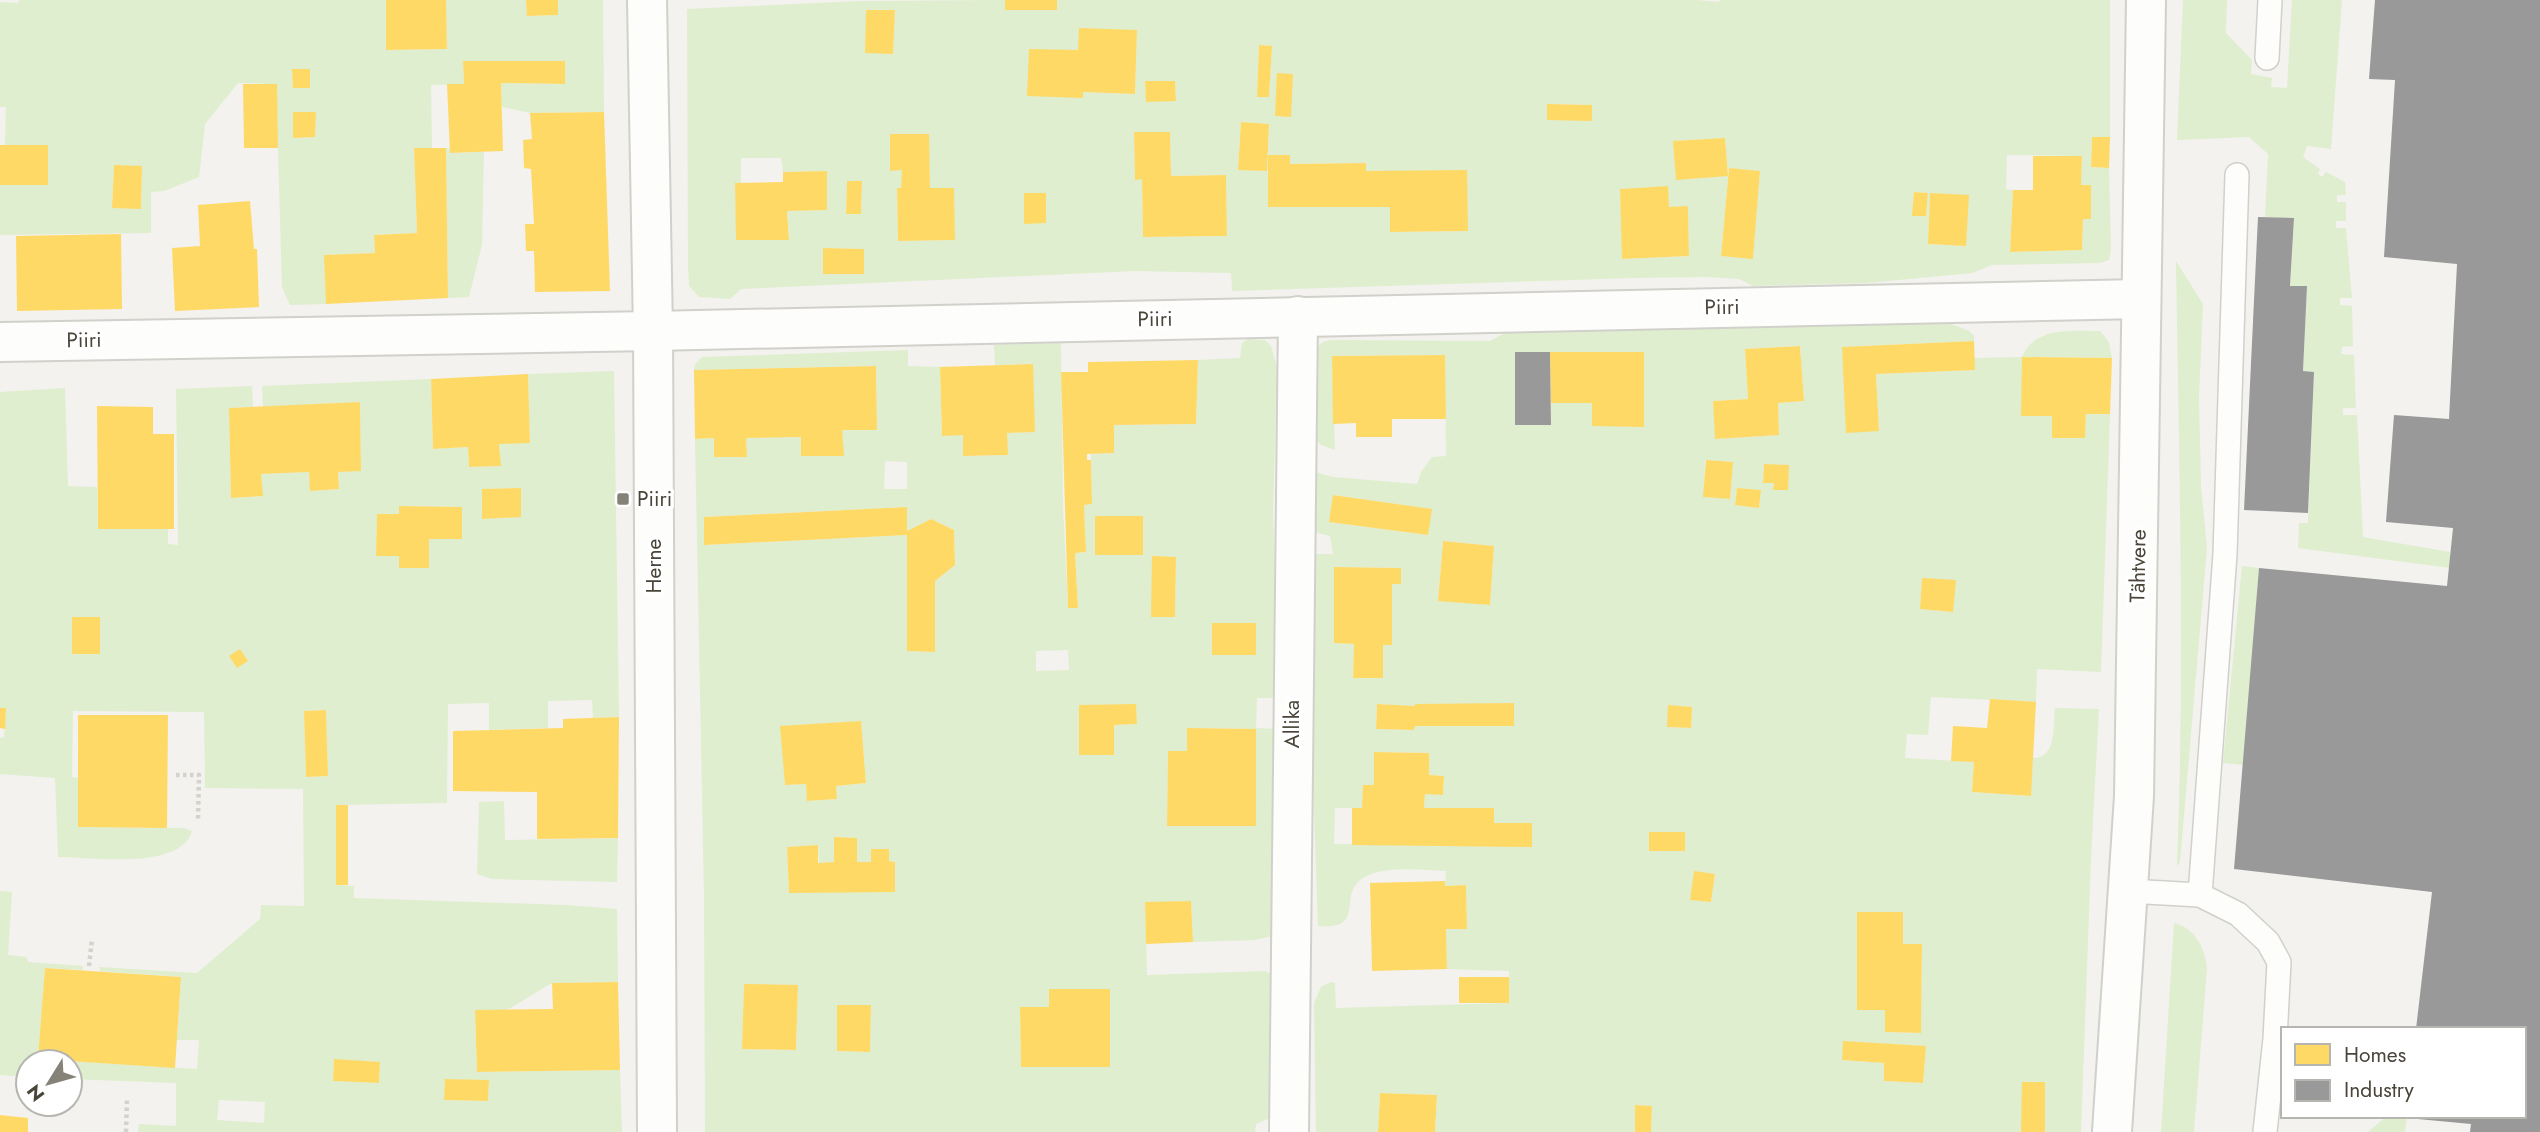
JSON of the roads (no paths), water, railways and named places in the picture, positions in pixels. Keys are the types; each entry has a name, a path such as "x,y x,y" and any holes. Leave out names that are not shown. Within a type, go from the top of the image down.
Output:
{"street":[{"name":"Herne","path":"647,0 653,331 657,1132"},
{"name":"Tähtvere","path":"2112,1132 2134,796 2146,0"},
{"name":"Piiri","path":"0,342 653,331 2141,299"},
{"name":"Allika","path":"1289,1132 1298,316"}],"lane":[{"path":"2267,58 2270,0"},
{"path":"2200,895 2225,554 2237,175"},
{"path":"2128,891 2200,895 2238,914 2268,942 2279,962 2275,1039 2265,1132"}],"place":[{"name":"Piiri","path":"623,499"}]}
